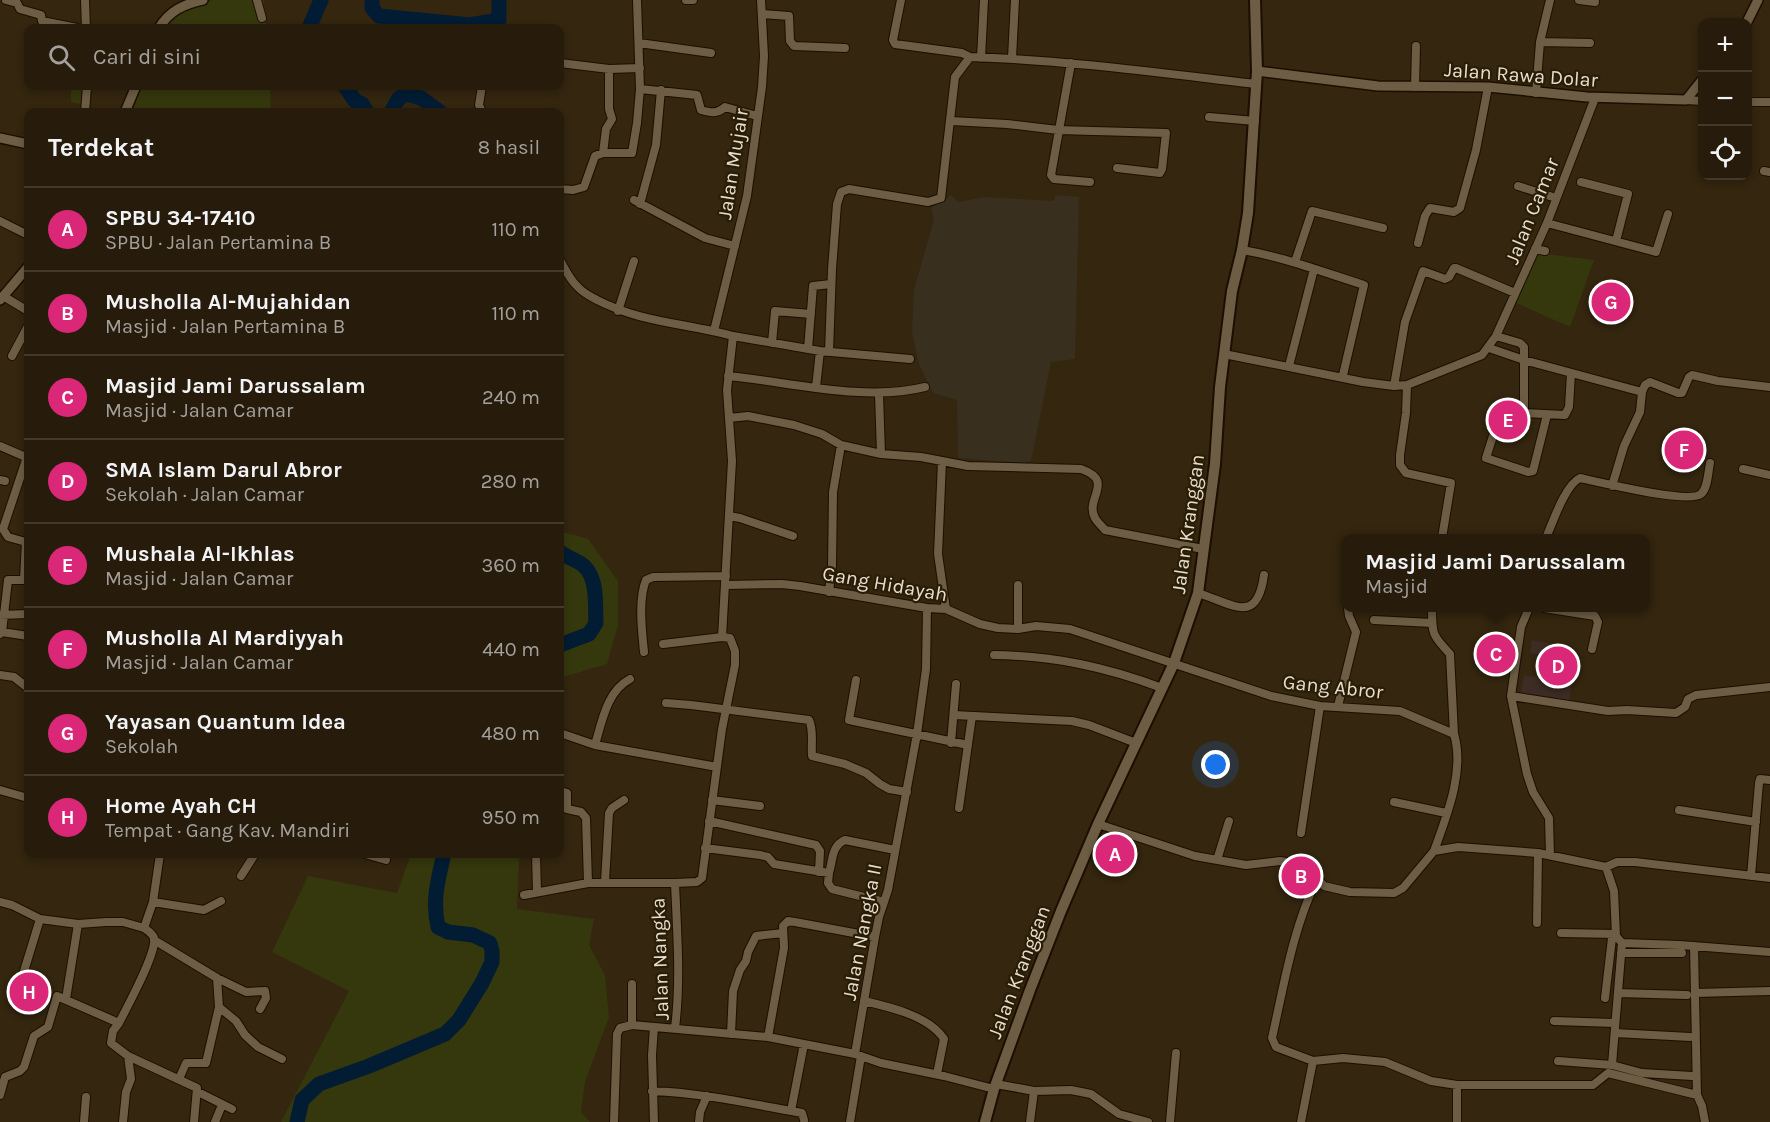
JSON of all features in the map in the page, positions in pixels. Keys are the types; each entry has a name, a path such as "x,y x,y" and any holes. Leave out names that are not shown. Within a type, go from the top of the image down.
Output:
{"main road":[{"name":"Jalan Kranggan","path":"985,1122 995,1086 1030,990 1098,824 1174,663 1198,593 1217,445 1224,354 1232,291 1248,213 1257,71 1256,0"}],"street":[{"path":"6,0 17,3 20,9 41,15 42,21 57,24"},
{"path":"85,0 86,24"},
{"path":"162,24 168,15 187,3 203,0"},
{"path":"257,0 262,18"},
{"path":"564,189 584,187 595,156 603,153 632,153 638,123 640,89 637,0"},
{"path":"686,0 693,0"},
{"name":"Jalan Mujair","path":"714,331 747,196 763,77 761,0"},
{"path":"901,0 893,40 896,45 962,53 970,57 1071,63 1256,84"},
{"path":"981,57 984,0"},
{"path":"1012,58 1015,0"},
{"path":"1536,93 1540,42 1550,0"},
{"path":"1580,0 1595,2"},
{"path":"1749,18 1758,0"},
{"path":"762,14 789,16 790,41 794,46 845,48"},
{"path":"1540,42 1590,43"},
{"path":"639,43 711,53"},
{"path":"1416,46 1416,87"},
{"path":"816,387 825,352 837,204 841,192 849,189 928,202 941,198 955,77 970,57"},
{"path":"564,63 609,69 640,68"},
{"path":"1071,63 1058,130 1052,177 1090,182"},
{"path":"603,153 606,129 612,119 609,109 609,69"},
{"name":"Jalan Rawa Dolar","path":"1257,71 1378,86 1488,87 1595,98 1686,100"},
{"path":"1686,100 1698,86"},
{"path":"1418,243 1425,216 1430,208 1454,213 1460,208 1476,150 1488,87"},
{"path":"640,89 697,94 701,110 712,114 720,112 725,107 757,116"},
{"path":"85,108 87,90"},
{"path":"126,108 134,90"},
{"path":"480,108 481,90"},
{"path":"661,90 656,145 637,202 705,238 735,246"},
{"name":"Jalan Camar","path":"1224,354 1363,382 1394,386 1407,385 1471,360 1489,348 1536,249 1595,98"},
{"path":"1686,100 1698,101"},
{"path":"1752,102 1770,102"},
{"path":"1209,117 1255,121"},
{"path":"951,121 1058,130 1166,133 1160,173 1118,168"},
{"path":"0,138 24,143"},
{"path":"1581,182 1628,194 1616,241"},
{"path":"1518,186 1556,198"},
{"path":"1296,262 1312,211 1383,228"},
{"path":"1547,223 1656,252 1668,214"},
{"path":"0,221 24,233"},
{"path":"1536,249 1545,251"},
{"path":"1242,250 1296,262 1364,285 1343,375"},
{"path":"618,311 634,261"},
{"path":"564,267 575,285 583,292 618,311 674,325 825,352 910,359"},
{"path":"1394,386 1405,322 1423,271 1444,279 1449,277 1456,268 1515,293"},
{"path":"1290,362 1314,269"},
{"path":"24,272 1,298 24,309"},
{"path":"808,349 813,286 831,284"},
{"path":"772,343 775,311 811,314"},
{"path":"12,356 24,334"},
{"path":"663,644 722,637 732,461 728,376 733,336"},
{"path":"1496,336 1520,343 1524,347 1524,413"},
{"path":"1489,348 1524,360 1642,392"},
{"path":"1547,415 1533,471 1528,472 1486,458 1499,417 1508,412 1564,415 1568,412 1571,373"},
{"path":"1612,486 1624,446 1640,412 1645,385 1650,382 1682,393 1692,375 1718,381 1770,387"},
{"path":"728,376 879,394 907,392 925,387"},
{"path":"1407,385 1401,465 1406,473 1451,483 1443,534"},
{"path":"879,394 881,454"},
{"path":"729,418 748,416 794,425 822,434 841,445 881,454 921,457 977,466 1090,472 1097,478 1098,484 1093,507 1094,517 1105,530 1203,549"},
{"path":"829,592 832,566 833,492 841,445"},
{"path":"0,446 24,456"},
{"path":"942,462 938,554 946,609"},
{"path":"1548,534 1557,511 1574,481 1580,478 1660,494 1698,496 1703,491 1710,463"},
{"path":"24,469 3,529 8,537 24,541"},
{"path":"1743,470 1770,475"},
{"path":"729,516 793,536"},
{"path":"1198,593 1246,608 1258,600 1264,575"},
{"name":"Gang Hidayah","path":"644,652 641,621 643,587 646,580 653,578 782,584 927,608 946,609 980,624 998,628 1018,629 1036,626 1070,629 1174,663"},
{"path":"24,580 8,580 1,633 24,636"},
{"path":"1018,585 1018,629"},
{"name":"Jalan Nangka II","path":"850,1122 864,1001 875,937 888,890 917,734 926,669 927,608"},
{"path":"1338,706 1356,632 1348,612"},
{"path":"1098,824 1195,856 1246,865 1280,861 1296,863 1308,867 1324,886 1350,892 1394,893 1403,888 1434,851 1457,766 1458,747 1454,734 1450,654 1434,638 1432,612"},
{"path":"1527,612 1521,627 1511,696 1527,774 1533,792 1548,818 1550,855"},
{"path":"1570,612 1595,616 1598,622 1592,648"},
{"path":"2,616 24,614"},
{"path":"1374,621 1432,623 1432,627"},
{"name":"Jalan Nangka","path":"722,637 730,638 735,651 735,665 725,709 700,881 675,884 678,962 678,1003 675,1028 768,1037 995,1086 1035,1091 1071,1090 1091,1094 1119,1114 1137,1121 1148,1122"},
{"path":"994,655 1031,656 1077,662 1162,688"},
{"name":"Gang Abror","path":"1174,663 1271,696 1320,706 1400,711 1454,734"},
{"path":"0,675 14,677 24,685"},
{"path":"595,745 612,694 620,685 630,680"},
{"path":"856,680 849,720 968,745"},
{"path":"951,742 956,684"},
{"path":"1511,696 1598,710 1676,713 1685,708 1688,699 1696,695 1770,687"},
{"path":"666,703 809,720 812,727 812,756 845,764 866,773 880,784 907,792"},
{"path":"1301,833 1320,706"},
{"path":"954,715 1072,721 1136,743"},
{"path":"958,808 972,716"},
{"path":"564,734 595,745 717,767"},
{"path":"1751,876 1760,779 1770,780"},
{"path":"0,790 24,797"},
{"path":"564,792 567,793 567,808 581,812 586,818 588,883"},
{"path":"605,882 609,813 612,808 624,800"},
{"path":"712,800 760,806"},
{"path":"1394,802 1446,813"},
{"path":"1679,810 1756,822"},
{"path":"709,820 816,845 820,851 819,872"},
{"path":"1217,860 1229,821"},
{"path":"884,902 832,888 828,883 832,856 837,846 845,840 895,850"},
{"path":"1434,851 1458,847 1538,853 1606,867 1617,862 1635,862 1770,878"},
{"path":"705,848 768,857 774,864 829,873"},
{"path":"1537,923 1538,853"},
{"path":"144,928 153,902 159,858"},
{"path":"241,876 252,858"},
{"path":"379,858 386,860"},
{"path":"536,858 537,892"},
{"path":"1606,867 1614,891 1621,953 1612,1065"},
{"path":"1317,879 1309,895 1291,955 1272,1038 1276,1047 1313,1061 1343,1059 1385,1062 1431,1081 1457,1084 1593,1085 1608,1073 1697,1095"},
{"path":"524,895 588,883 675,884"},
{"path":"153,902 204,910 221,901"},
{"path":"0,902 12,905 40,919 78,924 123,922 144,928 151,933 154,940 151,957 113,1031 111,1043 128,1056 193,1085 198,1092 232,1109"},
{"path":"21,981 40,919"},
{"path":"768,1037 784,948 783,926 788,921 875,937"},
{"path":"66,999 78,924"},
{"path":"730,1034 733,991 752,942 756,936 783,933"},
{"path":"1561,933 1770,952"},
{"path":"1605,998 1612,938 1618,938"},
{"path":"154,940 217,978 246,992 266,991 266,998 260,1009"},
{"path":"1694,946 1691,994 1697,1095 1705,1122"},
{"path":"1621,953 1682,953"},
{"path":"178,1079 186,1063 206,1063 219,1008 217,978"},
{"path":"632,984 632,1025"},
{"path":"1618,993 1691,994 1770,991"},
{"path":"0,1095 5,1077 24,1067 34,1036 48,1027 57,996 119,1023"},
{"path":"864,1001 915,1015 941,1034 944,1039 938,1074"},
{"path":"219,1008 236,1021 244,1035 258,1047 282,1059"},
{"path":"1554,1021 1615,1023"},
{"path":"614,1122 617,1034 620,1028 632,1025 675,1028"},
{"path":"654,1027 652,1091 654,1122"},
{"path":"1615,1033 1690,1037"},
{"path":"791,1111 804,1044"},
{"path":"1170,1122 1176,1053"},
{"path":"123,1122 126,1092 131,1079 128,1056"},
{"path":"1301,1122 1313,1061"},
{"path":"1558,1061 1612,1065 1642,1073 1692,1076"},
{"path":"1457,1084 1457,1122"},
{"path":"652,1091 707,1096 802,1113 804,1120"},
{"path":"1030,1122 1035,1091"},
{"path":"194,1122 198,1092"},
{"path":"699,1122 700,1112 707,1096"},
{"path":"84,1122 86,1097"},
{"path":"215,1122 222,1105"}],"shaded area":[{"path":"215,0 264,0 266,24 166,24 172,16 193,5"},
{"path":"71,90 84,90 83,105 71,102"},
{"path":"140,90 270,90 271,108 134,108"},
{"path":"951,195 958,202 984,197 1053,201 1056,195 1079,197 1075,359 1051,362 1031,461 1022,463 958,458 957,400 933,393 919,364 912,333 914,290 934,219 931,208"},
{"path":"1539,253 1594,260 1570,327 1516,303"},
{"path":"564,532 588,539 618,581 618,625 607,664 564,677"},
{"path":"1532,640 1568,647 1562,676 1573,678 1569,702 1521,693 1524,675 1550,679 1554,658 1530,653"},
{"path":"410,858 518,858 517,909 594,919 589,945 605,975 609,1017 585,1082 581,1112 590,1122 281,1122 349,991 272,952 308,876 397,893"}],"waterway":[{"path":"311,24 321,0"},
{"path":"372,0 372,8 379,16 460,24"},
{"path":"476,24 499,20 499,0"},
{"path":"348,90 355,101 364,108"},
{"path":"393,108 399,98 406,94 421,98 435,108"},
{"path":"564,555 589,572 595,594 596,623 589,634 564,643"},
{"path":"297,1122 302,1100 319,1084 445,1034 459,1020 482,983 492,962 490,943 473,935 448,932 438,927 436,899 443,858"}],"place":[{"name":"Yayasan Quantum Idea","path":"1611,302"},
{"name":"Mushala Al-Ikhlas","path":"1508,420"},
{"name":"Musholla Al Mardiyyah","path":"1684,450"},
{"name":"Masjid Jami Darussalam","path":"1496,654"},
{"name":"SMA Islam Darul Abror","path":"1558,666"},
{"name":"SPBU 34-17410","path":"1115,854"},
{"name":"Musholla Al-Mujahidan","path":"1301,876"},
{"name":"Home Ayah CH","path":"29,992"}]}
